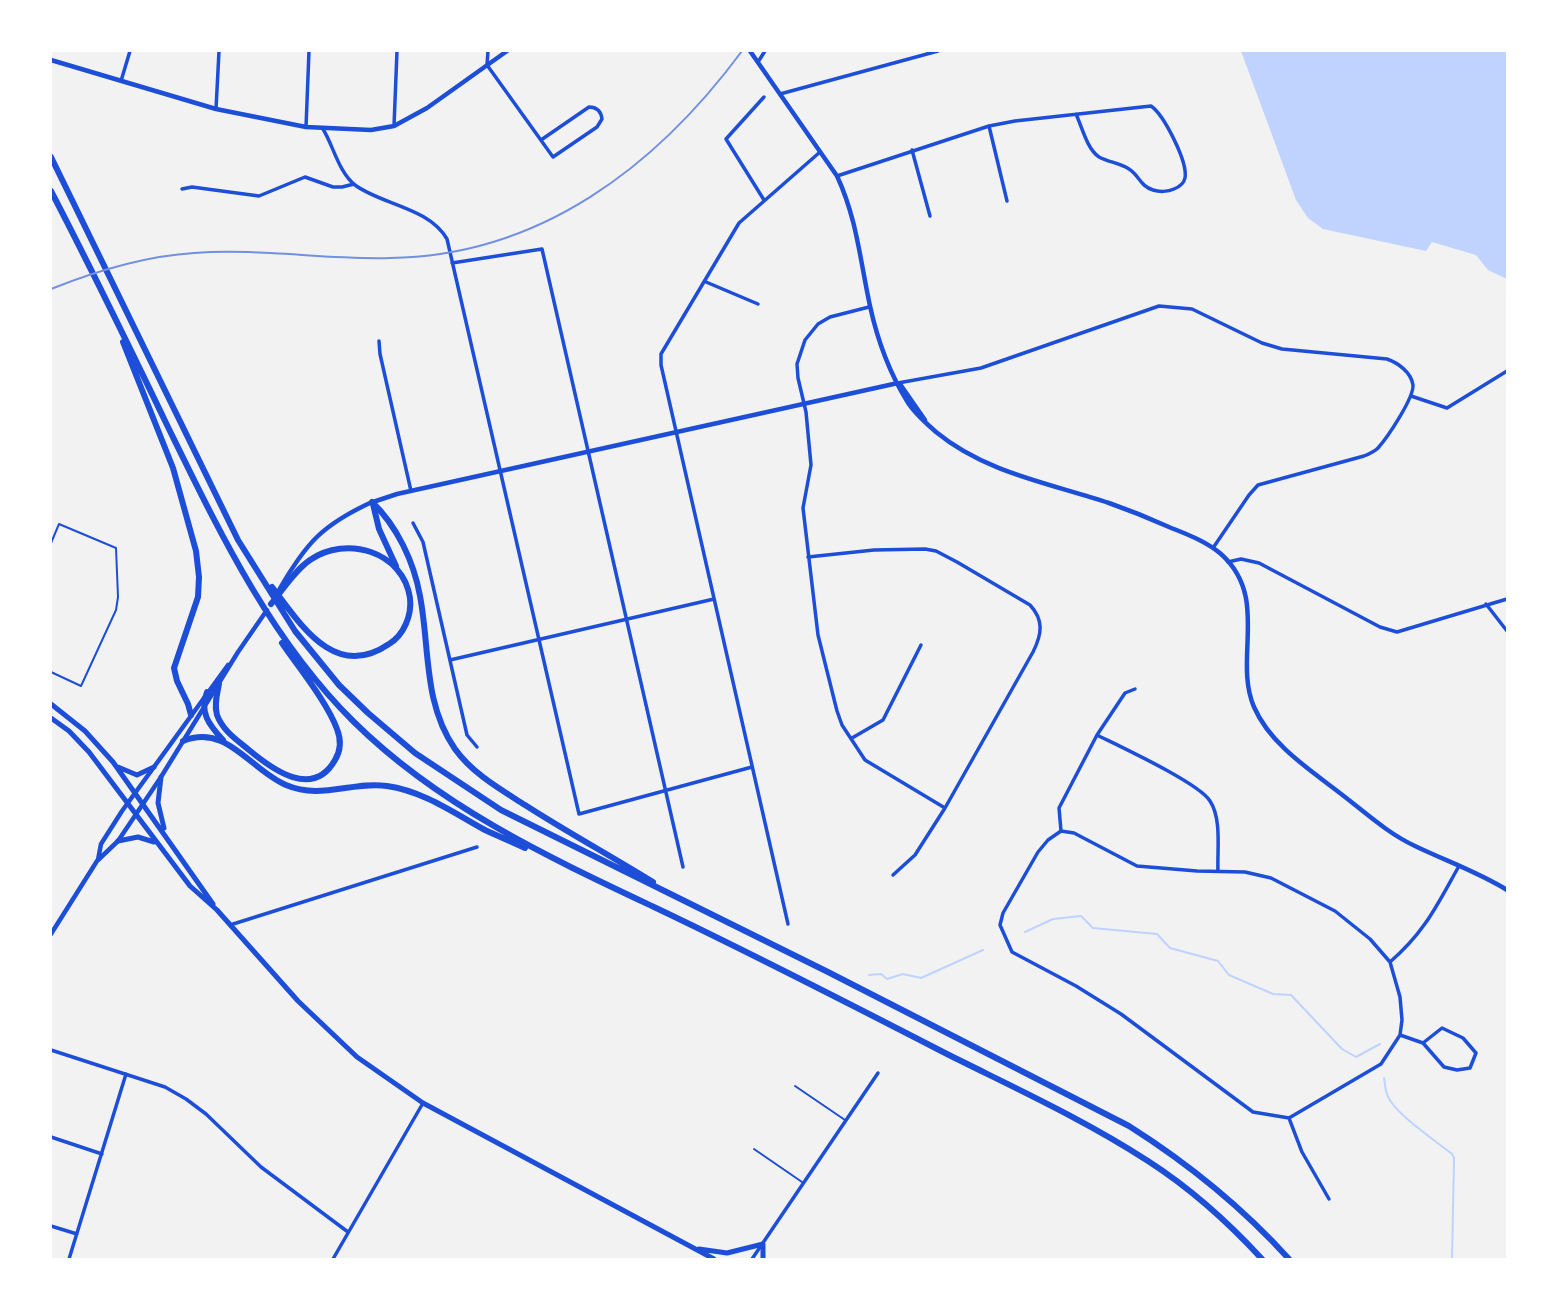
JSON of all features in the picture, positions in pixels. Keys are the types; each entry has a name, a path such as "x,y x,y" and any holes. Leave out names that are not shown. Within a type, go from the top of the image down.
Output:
{"highway":[{"path":"51,157 212,491 250,560 295,631 324,667 368,713 415,753 501,810 1049,1083 1129,1126 1173,1154 1214,1186 1253,1221 1289,1259"},
{"path":"51,191 214,519 278,637 337,728 340,746 334,763 321,775 304,779 287,776 259,758 222,725 215,703 219,684"},
{"path":"108,304 167,451 196,551 198,597 174,668 191,715"},
{"path":"250,560 313,637 334,652 351,656 372,654 394,642 405,626 410,607 406,583 379,528 372,502"},
{"path":"372,502 392,526 414,572 420,595 430,685 436,710 445,733 463,758 489,782 563,830 689,903"},
{"path":"271,604 292,574 317,556 346,548 378,553 398,570"},
{"path":"254,593 312,675 373,740 426,783 463,807 572,868"},
{"path":"206,692 203,709 213,730 277,781 296,789 328,791 371,786 401,789 433,801 490,832 572,868 779,968 1107,1136 1179,1183 1262,1259"},
{"path":"183,741 204,736 224,741"}],"main road":[{"path":"51,704 85,731 113,762 217,910 290,993 332,1035 371,1067 423,1102 714,1259"},
{"path":"51,718 69,731 89,752 190,886 217,910"},
{"path":"113,762 124,771 137,775 154,767"},
{"path":"162,777 158,803 161,822 168,837"},
{"path":"118,841 138,837 156,844"},
{"path":"695,1248 727,1253 763,1244 763,1259"}],"street":[{"path":"121,81 130,51"},
{"path":"216,109 219,51"},
{"path":"306,127 309,51"},
{"path":"394,126 397,51"},
{"path":"488,51 487,65 553,157 597,127 602,119 600,112 589,107 541,140"},
{"path":"51,60 216,109 306,127 371,130 394,126 437,101 507,51"},
{"path":"750,51 837,176 855,222 870,306 881,345 907,402 957,448 994,467 1110,503 1213,548 1228,562 1247,599 1248,682 1253,704 1263,724 1290,754 1379,824 1415,846 1507,890"},
{"path":"758,62 765,51"},
{"path":"780,94 938,51"},
{"path":"764,97 726,138 764,200"},
{"path":"837,176 989,125 1076,114 1151,106 1159,112 1183,162 1186,176 1183,183 1172,190 1156,191 1145,187 1133,171 1101,158 1093,151 1076,114"},
{"path":"989,125 1007,201"},
{"path":"323,129 343,169 354,184 425,219 439,228 447,239 579,814 752,767"},
{"path":"912,150 930,216"},
{"path":"788,924 676,432 661,354 739,223 821,151"},
{"path":"182,189 192,187 258,196 305,177 334,187 354,184"},
{"path":"453,262 542,249 682,867"},
{"path":"705,281 758,304"},
{"path":"870,306 830,317 818,324 804,340 797,364 797,378 806,412 811,465 803,508 818,635 836,711 865,760 945,808"},
{"path":"292,574 307,546 320,532 341,517 372,502 803,403 981,368 1159,306 1192,309 1262,343 1282,349 1362,356 1395,362 1411,379 1411,396 1387,436 1373,452 1270,480 1255,487 1213,548"},
{"path":"379,341 411,491"},
{"path":"1411,396 1449,408 1507,371"},
{"path":"413,523 423,542 467,735 477,747"},
{"path":"808,557 900,548 936,551 1021,600 1037,613 1040,623 1040,639 945,808 915,855 893,875"},
{"path":"1228,562 1241,559 1259,563 1380,627 1393,631 1405,631 1507,599"},
{"path":"450,660 714,599"},
{"path":"51,934 54,921 97,861 118,841 162,777 238,652 271,604"},
{"path":"1486,604 1507,631"},
{"path":"851,739 883,720 921,645"},
{"path":"97,861 102,844 127,804 206,692 238,652"},
{"path":"1062,831 1059,808 1097,735 1125,693 1135,689"},
{"path":"1097,735 1186,783 1210,801 1216,817 1218,871"},
{"path":"1062,831 1073,833 1137,866 1218,871 1245,872 1271,878 1297,890 1335,911 1370,939 1390,962 1400,997 1400,1035 1381,1064 1289,1118 1253,1112 1121,1014 1059,976 1012,952 1000,925 1003,913 1038,852 1048,840 1062,831"},
{"path":"230,925 477,847"},
{"path":"1390,962 1426,925 1459,866"},
{"path":"1400,1035 1423,1043 1444,1067 1457,1070 1470,1068 1476,1053 1463,1038 1442,1028 1423,1043"},
{"path":"51,1050 165,1087 186,1098 261,1167 348,1232"},
{"path":"752,1259 878,1073"},
{"path":"69,1259 126,1074"},
{"path":"333,1259 423,1102"},
{"path":"1289,1118 1302,1152 1329,1199"},
{"path":"51,1137 102,1154"},
{"path":"51,1226 77,1234"}],"lane":[{"path":"51,543 59,524 116,548 118,597 116,610 81,686 51,672"},
{"path":"794,1086 846,1121"},
{"path":"754,1149 804,1183"}],"water":[{"path":"1241,51 1507,51 1507,279 1488,270 1476,255 1432,242 1426,251 1323,229 1308,218 1296,200"}],"waterway":[{"path":"1025,932 1053,919 1081,916 1093,928 1157,934 1170,948 1218,961 1229,975 1273,994 1291,995 1342,1049 1356,1057 1380,1044"},
{"path":"869,975 881,974 887,979 903,974 921,978 983,950"},
{"path":"1384,1078 1387,1094 1397,1110 1454,1158 1452,1259"}],"railway":[{"path":"51,289 121,265 157,257 243,252 390,258 445,253 496,241 545,222 590,197 633,167 672,132 709,93 742,51"}]}
